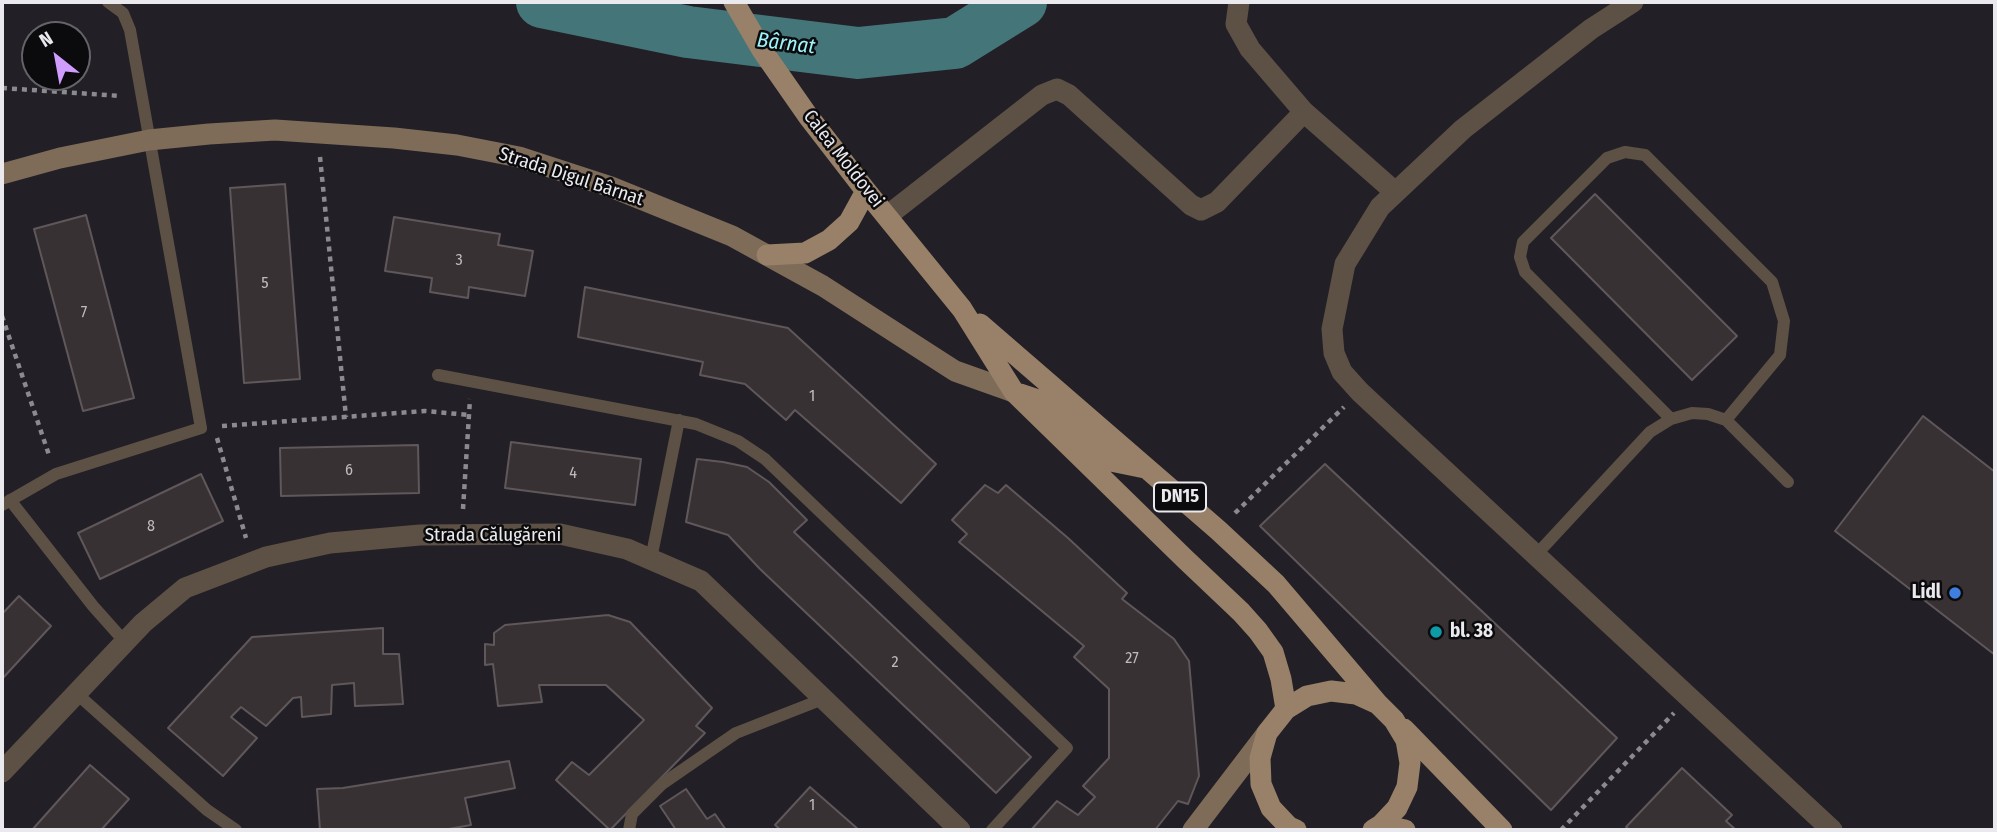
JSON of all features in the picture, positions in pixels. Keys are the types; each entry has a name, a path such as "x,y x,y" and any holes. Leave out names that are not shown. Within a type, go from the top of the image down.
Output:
{"main road":[{"name":"Calea Moldovei","path":"734,2 762,50 808,116 962,309"},
{"path":"767,254 805,253 829,240 849,222 866,191"},
{"name":"DN15","path":"962,309 1014,392 1250,621 1273,652 1286,709"},
{"name":"DN15","path":"962,309 1218,530 1276,584 1377,704 1502,830"},
{"path":"1014,392 1047,403 1105,460 1147,468"},
{"name":"DN15","path":"1296,830 1289,827 1271,808 1261,784 1260,758 1267,733 1286,709 1307,696 1331,691 1356,694 1377,704"},
{"name":"DN15","path":"1377,828 1398,808 1408,787 1410,763 1406,740 1394,720"},
{"name":"DN15","path":"1377,828 1405,830"}],"street":[{"path":"1238,2 1236,24 1250,49 1304,112 1395,192"},
{"path":"1633,2 1591,29 1463,129 1380,207 1345,264 1332,329 1335,353 1342,372 1360,392 1832,830"},
{"path":"887,216 1042,95 1057,89 1069,95 1191,205 1201,210 1217,202 1304,112"},
{"name":"Strada Digul Bârnat","path":"2,174 60,158 149,140 275,130 318,131 457,145 519,157 611,187 732,236 823,285 955,370 1014,392"},
{"name":"Strada Călugăreni","path":"2,772 143,623 185,588 266,557 330,543 419,535 560,534 626,549 701,581 960,830"},
{"path":"1193,830 1267,733"}],"lane":[{"path":"108,2 123,13 130,30 201,428 56,474 6,502 125,642"},
{"path":"1671,419 1525,272 1520,257 1523,242 1532,232 1606,158 1625,152 1645,155 1772,282 1784,321 1780,355 1726,420"},
{"path":"438,375 696,424 738,441 765,459 1068,748 992,830"},
{"path":"1536,555 1650,432 1671,419 1692,413 1708,414 1726,420 1788,482"},
{"path":"650,559 679,420"},
{"path":"76,693 206,810 236,830"},
{"path":"629,830 632,814 662,784 736,733 823,699"}],"path":[{"path":"2,88 142,97"},
{"path":"318,131 346,418"},
{"path":"2,316 56,474"},
{"path":"461,534 471,381"},
{"path":"1218,530 1360,392"},
{"path":"253,562 214,427 425,411 469,415"},
{"path":"1561,830 1689,698"}],"building":[{"path":"285,184 300,379 244,383 230,188"},
{"path":"1595,194 1737,336 1692,380 1551,238"},
{"path":"86,215 134,398 83,411 34,229"},
{"path":"394,217 500,234 498,245 533,251 525,296 469,287 468,298 430,292 432,278 385,271"},
{"path":"585,287 788,328 936,464 901,503 795,410 786,420 745,384 700,375 703,362 578,337"},
{"name":"Lidl","path":"1923,416 1995,472 1995,655 1835,531"},
{"path":"511,442 641,459 635,505 505,488"},
{"path":"418,445 419,493 281,496 280,448"},
{"path":"697,459 747,467 769,482 807,520 794,532 1031,757 996,793 760,569 728,535 686,522"},
{"name":"bl. 38","path":"1325,464 1617,738 1551,810 1260,526"},
{"path":"201,474 223,521 100,579 78,533"},
{"path":"985,485 998,493 1006,485 1068,538 1127,593 1122,599 1174,639 1189,661 1199,776 1188,804 1178,801 1155,830 1031,830 1057,801 1078,815 1095,797 1083,786 1109,758 1109,689 1074,657 1084,646 959,542 967,534 952,520"},
{"path":"19,596 51,626 2,679 2,614"},
{"path":"608,615 630,622 712,708 696,726 705,733 610,830 556,780 572,762 589,775 644,720 606,685 539,685 542,702 498,706 493,664 485,665 485,644 494,645 494,633 505,625"},
{"path":"383,628 383,654 399,654 403,704 355,706 354,683 332,685 331,714 302,717 301,697 293,698 266,726 241,707 231,717 257,738 223,776 168,728 252,637"},
{"path":"509,761 515,788 465,798 471,825 443,830 320,830 317,789 343,788"},
{"path":"90,765 129,799 101,830 32,830"},
{"path":"1682,768 1732,815 1726,821 1736,830 1630,830 1626,827"},
{"path":"810,787 859,830 781,830 775,825"},
{"path":"686,789 707,819 715,814 726,830 676,830 660,806"}],"waterway":[{"name":"Bârnat","path":"542,2 688,32 858,53 955,43 1021,2"}],"place":[{"name":"Lidl","path":"1955,593"},
{"name":"bl. 38","path":"1436,632"}]}
